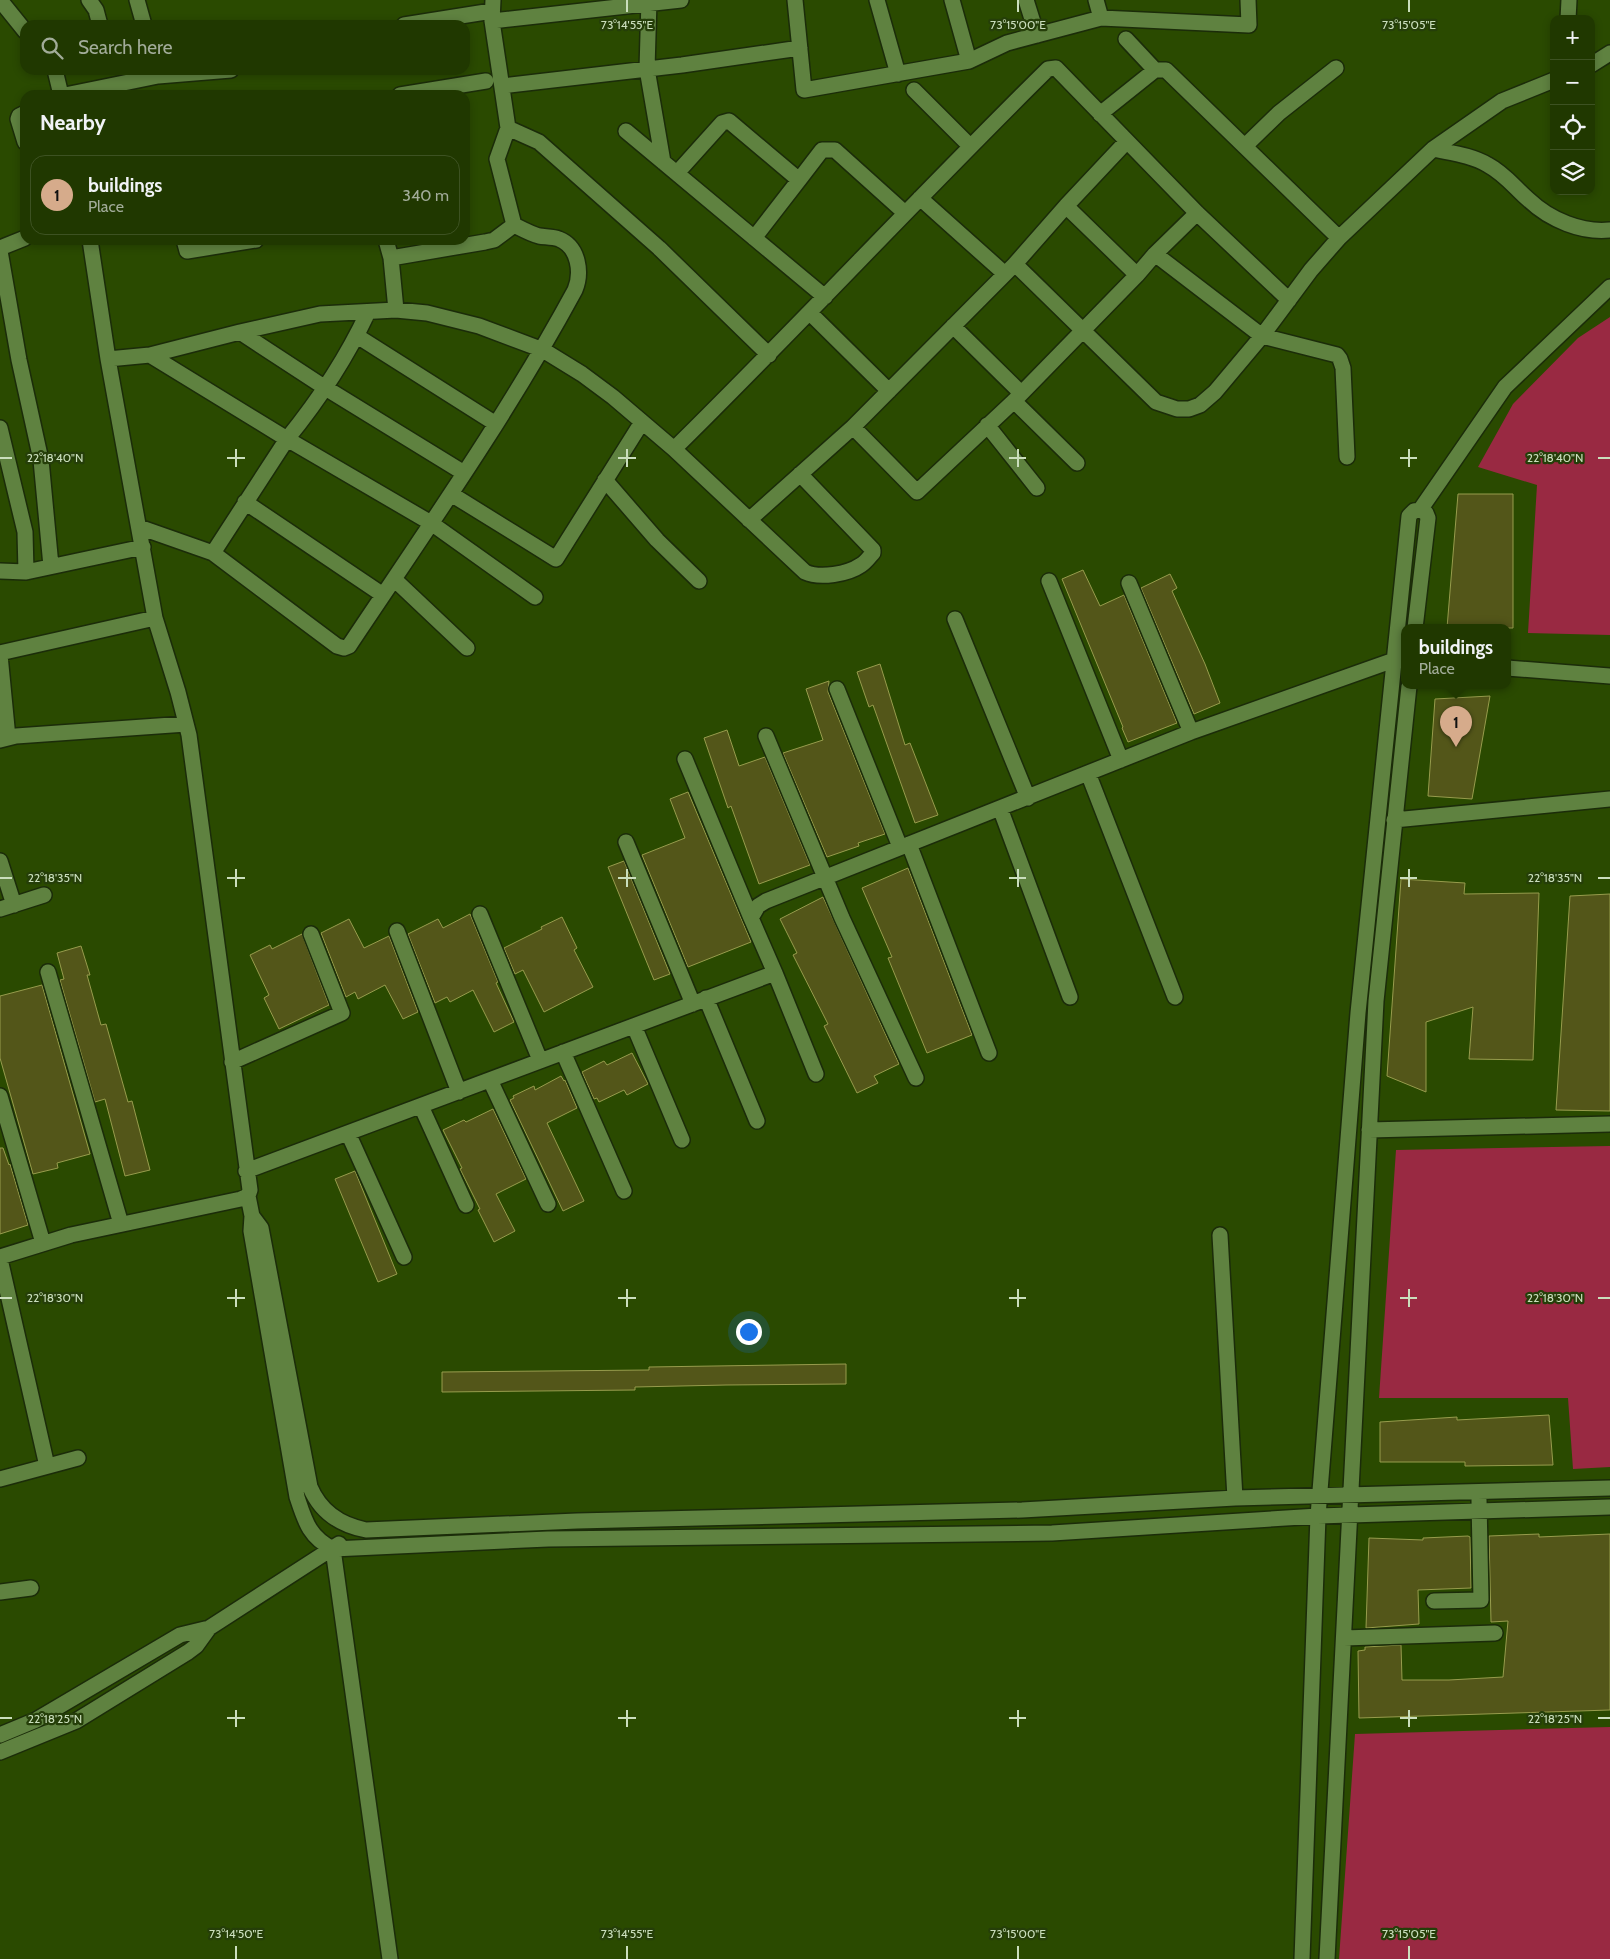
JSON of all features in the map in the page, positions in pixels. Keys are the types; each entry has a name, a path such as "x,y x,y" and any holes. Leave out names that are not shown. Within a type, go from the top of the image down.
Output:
{"street":[{"path":"0,0 20,25"},
{"path":"89,0 96,10 99,20"},
{"path":"137,0 143,20"},
{"path":"435,20 492,11 681,0"},
{"path":"795,0 804,90 969,61 1007,43 1101,18 1249,26 1248,0"},
{"path":"877,0 898,74"},
{"path":"952,0 969,61"},
{"path":"1026,0 1037,35"},
{"path":"1096,0 1101,18"},
{"path":"1568,15 1569,0"},
{"path":"648,2 647,69 663,162"},
{"path":"492,11 508,128 497,159 514,226"},
{"path":"1126,39 1155,70"},
{"path":"502,86 800,48"},
{"path":"1595,62 1610,53"},
{"path":"674,449 770,355 970,146 1048,69 1052,68 1056,68 1197,213 1289,300"},
{"path":"1245,146 1279,113 1336,68"},
{"path":"1100,114 1155,70 1166,70 1340,238"},
{"path":"57,75 61,90"},
{"path":"84,90 148,75"},
{"path":"431,90 486,81"},
{"path":"920,198 1083,330 1156,402 1177,409 1189,409 1200,405 1215,392 1262,336 1311,270 1340,238 1433,149 1502,101 1550,82"},
{"path":"914,90 970,146"},
{"path":"677,173 722,123 729,121 799,180"},
{"path":"508,128 539,142 658,248 770,355"},
{"path":"626,131 825,298"},
{"path":"749,520 853,427 889,391 1010,269 1127,141"},
{"path":"1433,149 1471,157 1487,164 1514,183 1534,205 1554,218 1591,231 1610,230"},
{"path":"754,238 822,150 835,150 905,213"},
{"path":"1066,206 1137,275"},
{"path":"853,427 917,492 1017,397 1197,213"},
{"path":"470,245 494,240 514,226"},
{"path":"139,527 214,553 337,646 344,648 349,646 543,350 578,283 576,255 569,246 559,239 538,236 514,226"},
{"path":"20,240 0,249 19,360 41,460 50,566"},
{"path":"91,245 108,359 155,618 188,730 246,1172 250,1190 248,1196 252,1216 251,1231 297,1497 305,1522 321,1543 333,1549 548,1539 1023,1534 1318,1516 1610,1507"},
{"path":"185,245 187,252 227,245"},
{"path":"387,245 396,310"},
{"path":"390,258 467,245"},
{"path":"1155,254 1262,336 1332,353 1340,359 1343,368 1346,457"},
{"path":"1420,510 1505,387 1610,287"},
{"path":"108,359 150,355 320,314 396,310 427,314 479,326 543,350 582,374 613,397 674,449 806,572 811,574 834,574 860,566 866,562 873,553 873,550 800,474"},
{"path":"214,553 245,502 287,439 302,421 357,336 368,312"},
{"path":"810,313 889,391"},
{"path":"953,326 1077,463"},
{"path":"240,332 324,387 464,473"},
{"path":"357,336 496,424"},
{"path":"150,355 287,439 431,523 535,597"},
{"path":"450,494 556,559 642,422"},
{"path":"987,425 1037,488"},
{"path":"0,428 25,532 26,572"},
{"path":"605,480 657,540 699,581"},
{"path":"245,502 383,596"},
{"path":"1402,624 1409,516 1414,511 1420,510 1428,518 1415,624"},
{"path":"0,571 26,572 142,547"},
{"path":"394,579 467,648"},
{"path":"1049,581 1121,760"},
{"path":"1130,583 1191,732"},
{"path":"155,618 0,654 4,739 188,730"},
{"path":"955,619 1028,798"},
{"path":"1302,1959 1318,1516 1366,939 1401,631"},
{"path":"751,918 758,906 766,901 904,845 1028,798 1191,732 1399,660"},
{"path":"1511,668 1610,676"},
{"path":"837,689 904,845 989,1054"},
{"path":"1327,1959 1376,1001 1409,689"},
{"path":"766,736 842,918 916,1078"},
{"path":"685,759 816,1074"},
{"path":"1088,773 1174,997"},
{"path":"1394,820 1610,799"},
{"path":"1000,808 1070,997"},
{"path":"626,842 756,1121"},
{"path":"0,860 7,907 44,895"},
{"path":"480,914 540,1060"},
{"path":"397,931 459,1092"},
{"path":"232,1062 342,1013 311,934"},
{"path":"1366,939 1382,940"},
{"path":"48,972 121,1224"},
{"path":"246,1172 774,973"},
{"path":"634,1026 682,1140"},
{"path":"563,1052 624,1191"},
{"path":"490,1080 548,1204"},
{"path":"0,1096 44,1244"},
{"path":"421,1106 466,1205"},
{"path":"1369,1130 1610,1124"},
{"path":"348,1133 404,1257"},
{"path":"47,1466 0,1258 71,1235 248,1196"},
{"path":"252,1216 261,1228 310,1487 314,1497 330,1515 341,1522 360,1529 577,1521 1022,1510 1235,1498 1610,1488"},
{"path":"1220,1235 1235,1498"},
{"path":"0,1479 78,1458"},
{"path":"1434,1601 1481,1600 1478,1491"},
{"path":"1022,1510 1023,1534"},
{"path":"972,1511 974,1535"},
{"path":"0,1735 36,1720 180,1635 209,1628 333,1549 360,1529"},
{"path":"333,1549 390,1959"},
{"path":"0,1592 30,1588"},
{"path":"0,1752 76,1721 188,1652 196,1646 209,1628"},
{"path":"1344,1638 1496,1633"}],"shaded area":[{"path":"1610,317 1610,635 1528,633 1537,485 1478,467 1513,404 1578,338"},
{"path":"1610,1146 1610,1467 1573,1469 1568,1398 1379,1398 1396,1150"},
{"path":"1610,1727 1610,1959 1339,1959 1355,1734"}],"building":[{"path":"1458,494 1513,494 1513,628 1511,628 1511,624 1447,624"},
{"path":"1083,570 1100,606 1124,595 1177,723 1128,742 1062,579"},
{"path":"1170,574 1177,588 1172,591 1205,664 1220,703 1194,714 1141,588"},
{"path":"880,664 905,745 910,743 938,815 915,823 873,705 869,707 857,672"},
{"path":"829,681 828,692 885,834 858,843 859,846 827,857 783,753 823,740 806,689"},
{"path":"1490,696 1472,799 1428,796 1435,699"},
{"path":"727,730 739,766 765,757 810,865 759,884 731,806 728,808 704,738"},
{"path":"688,792 751,942 688,967 642,855 685,838 670,799"},
{"path":"624,861 670,974 654,980 608,867"},
{"path":"908,868 972,1035 927,1053 888,958 892,957 862,888"},
{"path":"1401,879 1465,883 1464,894 1539,893 1533,1060 1469,1059 1473,1007 1426,1022 1426,1092 1387,1076"},
{"path":"1610,894 1610,1111 1556,1110 1570,896"},
{"path":"823,897 899,1064 874,1076 878,1083 857,1093 824,1026 828,1024 793,955 797,953 780,919"},
{"path":"470,914 498,982 496,983 514,1022 494,1032 473,990 450,1002 447,997 435,1003 408,934 438,919 443,928"},
{"path":"562,917 577,948 574,950 593,987 544,1012 523,970 515,974 504,948"},
{"path":"349,919 364,948 389,936 418,1012 403,1019 385,985 358,999 355,992 346,997 321,933"},
{"path":"302,934 329,1005 279,1029 264,998 269,995 250,955 270,945 272,949"},
{"path":"81,946 90,975 87,975 101,1025 106,1024 128,1102 132,1101 150,1170 125,1176 105,1099 95,1102 60,980 64,979 57,953"},
{"path":"42,985 90,1154 57,1163 58,1168 33,1174 0,1058 0,996"},
{"path":"632,1053 648,1084 627,1095 624,1090 599,1102 597,1098 594,1099 582,1072 604,1061 607,1065"},
{"path":"561,1076 565,1080 577,1108 547,1123 584,1201 563,1211 510,1100 514,1098 513,1096 534,1086 535,1090"},
{"path":"493,1109 526,1179 496,1194 515,1231 494,1242 460,1169 462,1168 443,1130 464,1120 466,1122"},
{"path":"0,1148 3,1148 10,1164 28,1225 0,1234"},
{"path":"355,1171 397,1274 378,1282 335,1179"},
{"path":"846,1364 846,1384 635,1387 635,1390 442,1392 442,1372 649,1370 649,1367"},
{"path":"1549,1415 1553,1465 1465,1466 1465,1462 1380,1462 1380,1422 1457,1417 1457,1420"},
{"path":"1539,1534 1539,1537 1610,1534 1610,1710 1359,1718 1358,1651 1365,1650 1365,1647 1401,1645 1402,1680 1503,1677 1508,1621 1491,1622 1489,1536"},
{"path":"1470,1537 1471,1588 1418,1590 1419,1624 1366,1628 1369,1538 1423,1540 1423,1538"}],"place":[{"name":"buildings","path":"1456,747"}]}
